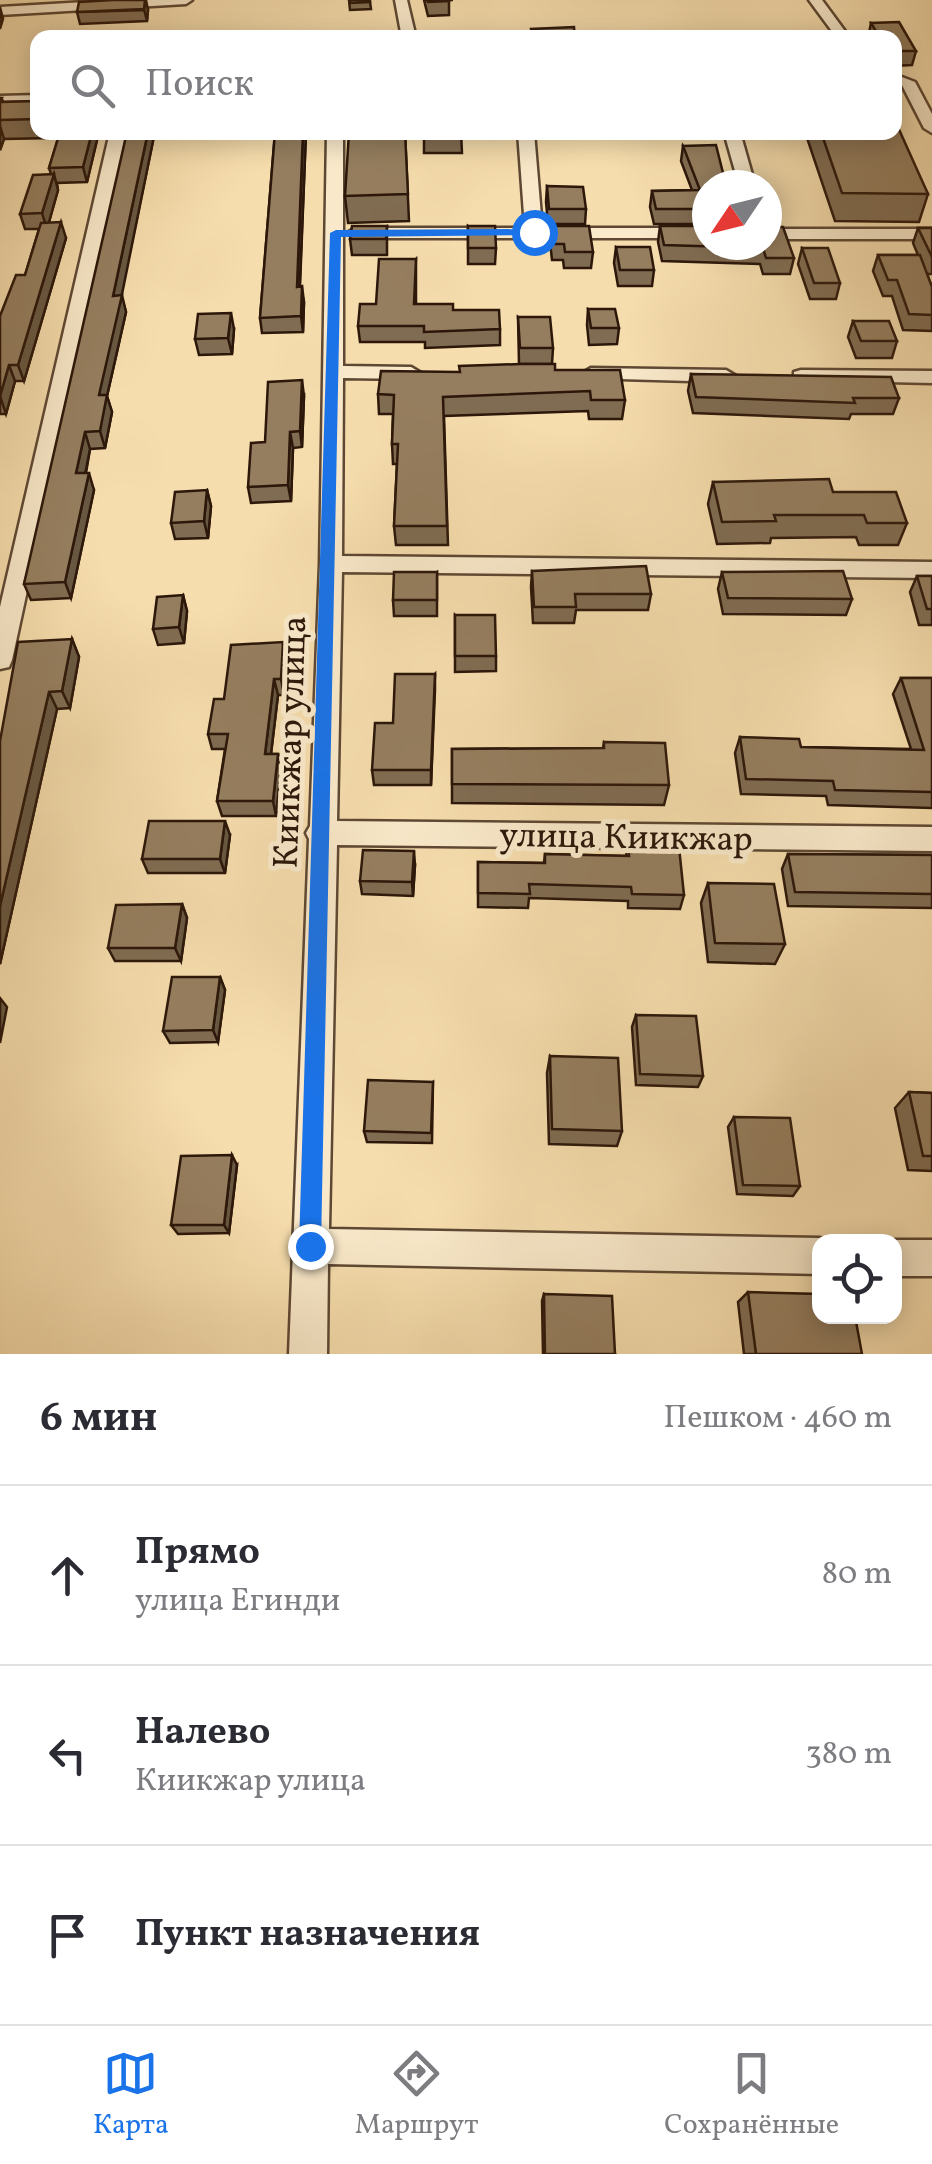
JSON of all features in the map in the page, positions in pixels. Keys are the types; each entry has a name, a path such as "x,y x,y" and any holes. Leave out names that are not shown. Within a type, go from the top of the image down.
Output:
{"street":[{"path":"0,12 186,0"},
{"path":"402,0 408,30"},
{"path":"815,0 838,30"},
{"path":"902,80 932,81"},
{"path":"902,82 932,128"},
{"path":"0,100 30,99"},
{"path":"0,660 12,563 116,140"},
{"name":"Киикжар улица","path":"308,1354 330,564 335,140"},
{"path":"527,140 534,232"},
{"path":"734,140 742,170"},
{"path":"336,233 692,234"},
{"path":"782,234 932,234"},
{"path":"331,372 428,373"},
{"path":"564,374 738,376"},
{"path":"777,376 932,378"},
{"path":"330,564 932,570"},
{"name":"улица Киикжар","path":"320,833 932,839"},
{"path":"310,1246 812,1256"},
{"path":"902,1258 932,1258"}],"building":[{"path":"145,0 144,9 77,12 79,2"},
{"path":"899,22 916,51 902,51 902,30 875,30 871,23"},
{"path":"574,27 574,30 531,30"},
{"path":"30,101 30,119 0,120 0,102"},
{"path":"902,136 928,194 842,193 824,140 902,140"},
{"path":"58,140 90,140 83,167 49,168"},
{"path":"125,140 146,140 113,296 122,295 99,395 107,395 100,431 85,432 76,473 89,473 65,582 24,584"},
{"path":"274,140 303,140 297,287 302,286 301,316 260,318"},
{"path":"348,140 405,140 408,194 345,196"},
{"path":"716,145 722,170 692,170 683,146"},
{"path":"54,174 42,213 20,214 33,175"},
{"path":"547,186 583,187 586,209 549,209"},
{"path":"692,190 692,209 656,209 652,191"},
{"path":"61,222 18,365 9,365 0,396 0,316 16,275 25,275 41,223"},
{"path":"352,226 387,226 386,239 350,239"},
{"path":"468,226 495,226 496,248 468,248"},
{"path":"551,226 589,226 593,252 565,252 564,244 553,244"},
{"path":"660,226 692,226 692,246 664,245"},
{"path":"782,227 783,227 794,258 782,258"},
{"path":"918,228 932,228 932,257"},
{"path":"616,247 650,247 654,270 620,270"},
{"path":"802,248 828,248 840,283 814,283"},
{"path":"878,255 920,255 932,287 932,315 909,314 897,280 888,280"},
{"path":"379,259 416,259 414,304 453,304 453,310 499,310 500,329 424,332 424,326 358,326 360,304 376,304"},
{"path":"588,309 615,309 619,328 591,328"},
{"path":"231,313 228,338 195,339 198,314"},
{"path":"518,317 550,317 553,348 520,348"},
{"path":"853,321 889,321 897,341 861,341"},
{"path":"555,364 555,370 620,370 625,400 591,400 590,391 443,397 447,526 394,526 398,444 392,444 394,395 378,394 381,371 460,372 459,366"},
{"path":"691,374 891,377 899,398 853,398 855,403 696,397"},
{"path":"302,380 300,431 290,432 288,485 248,487 251,443 265,442 268,382"},
{"path":"829,479 833,492 896,492 907,523 867,523 864,515 774,515 776,521 722,522 713,482"},
{"path":"207,490 204,521 171,523 175,492"},
{"path":"646,566 651,594 575,594 576,607 534,607 532,571"},
{"path":"843,571 852,599 728,598 722,572"},
{"path":"394,572 437,572 437,600 393,600"},
{"path":"917,576 932,576 932,609 927,609"},
{"path":"183,595 179,627 153,629 157,597"},
{"path":"455,615 495,615 496,656 455,656"},
{"path":"72,639 62,691 49,692 0,906 0,741 18,642"},
{"path":"283,642 281,679 274,679 265,754 278,754 273,801 217,801 228,734 208,734 214,699 224,699 231,645"},
{"path":"395,674 435,674 431,770 372,770 375,723 393,723"},
{"path":"901,678 932,678 932,792 835,790 833,781 746,779 740,737 799,739 801,747 924,750"},
{"path":"604,742 665,743 669,785 452,784 452,749 604,748"},
{"path":"149,821 225,821 220,859 142,859"},
{"path":"628,845 679,847 684,895 632,894 631,887 529,884 530,894 478,893 478,862 545,863 545,854 629,856"},
{"path":"363,850 414,851 412,882 360,881"},
{"path":"788,854 932,855 932,894 795,892"},
{"path":"708,883 774,884 785,944 715,943"},
{"path":"182,904 175,948 108,948 116,905"},
{"path":"172,977 220,977 213,1030 163,1031"},
{"path":"636,1015 696,1016 703,1076 640,1074"},
{"path":"550,1056 618,1058 622,1131 552,1129"},
{"path":"368,1080 433,1082 431,1133 364,1131"},
{"path":"909,1092 932,1093 932,1156 923,1156"},
{"path":"734,1117 790,1118 800,1186 743,1185"},
{"path":"232,1155 224,1225 171,1225 181,1156"},
{"path":"748,1292 812,1294 812,1324 856,1324 862,1354 756,1354"},
{"path":"544,1294 612,1296 615,1354 545,1354"}],"route":[{"path":"310,1246 336,233 534,232"}]}
